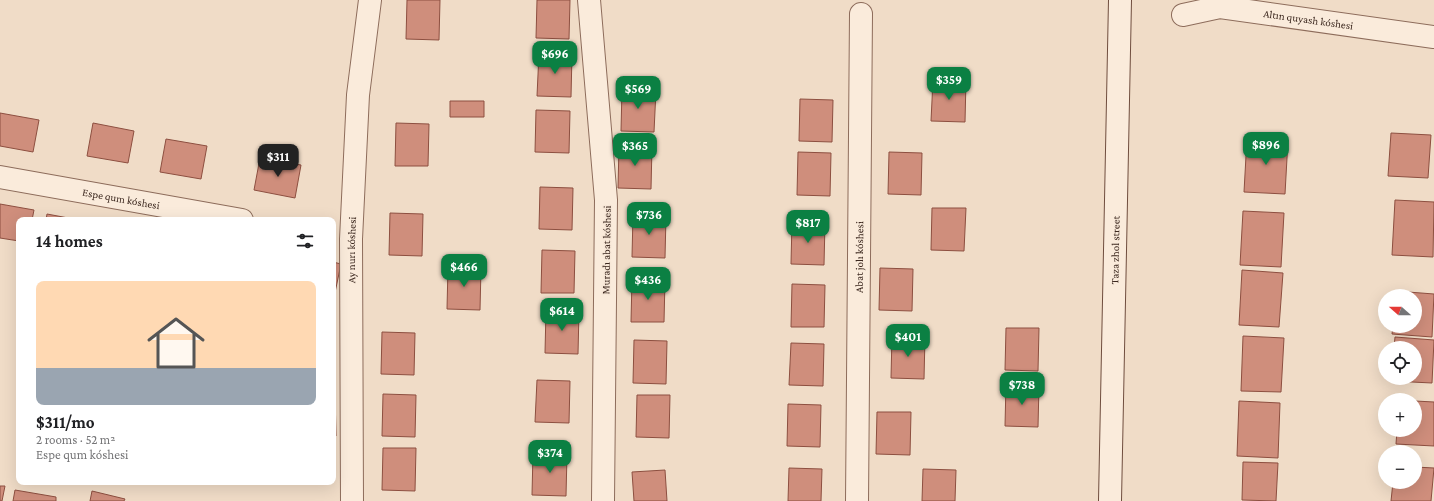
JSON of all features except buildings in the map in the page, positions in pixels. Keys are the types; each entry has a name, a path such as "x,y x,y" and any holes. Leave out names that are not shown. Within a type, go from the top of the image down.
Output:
{"street":[{"name":"Ay nurı kóshesi","path":"352,501 342,238 370,0"},
{"name":"Muradı abat kóshesi","path":"589,0 606,200 603,501"},
{"name":"Taza zhol street","path":"1110,501 1120,0"},
{"name":"Altın quyash kóshesi","path":"1183,15 1220,7 1434,37"},
{"name":"Abat jolı kóshesi","path":"857,501 861,14"},
{"name":"Espe qum kóshesi","path":"0,177 225,217"}]}
